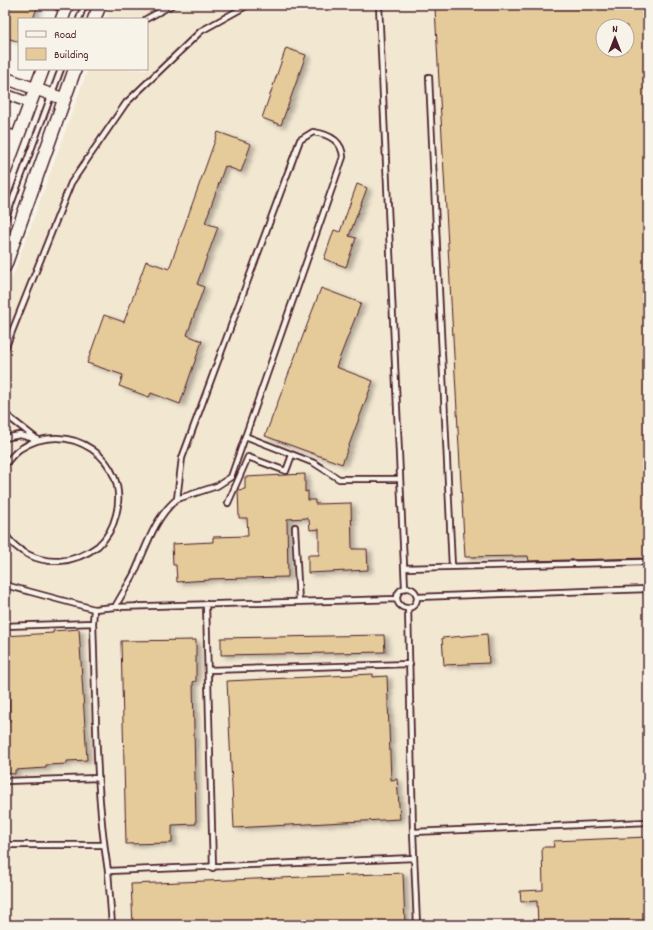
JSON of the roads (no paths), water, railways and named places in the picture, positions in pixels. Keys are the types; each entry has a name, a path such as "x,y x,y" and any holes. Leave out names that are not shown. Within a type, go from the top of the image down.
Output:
{"main road":[{"path":"94,18 100,5"},
{"path":"6,168 43,70"},
{"path":"5,266 75,70"}],"street":[{"path":"5,78 64,99"},
{"path":"5,94 30,103"},
{"path":"5,133 18,137"}],"lane":[{"path":"53,5 65,11"},
{"path":"79,18 84,5"},
{"path":"148,18 172,5"},
{"path":"5,349 71,183 126,103 201,31 248,5"},
{"path":"379,5 405,588"},
{"path":"5,220 61,70"},
{"path":"429,77 452,567"},
{"path":"115,606 133,575 167,507 177,499 217,486 230,477 343,157 342,149 329,135 313,132 300,140 182,458 177,499"},
{"path":"5,414 38,440"},
{"path":"5,438 20,435 38,440"},
{"path":"245,436 314,463 339,479 400,479"},
{"path":"5,464 19,450 38,440 59,437 79,441 96,451 110,466 117,485 119,505 114,524 103,541 88,554 69,561 48,561 28,555 11,542 5,534"},
{"path":"228,502 248,457 286,471 292,455"},
{"path":"295,527 300,602"},
{"path":"404,568 648,562"},
{"path":"5,585 94,609 115,606 397,599"},
{"path":"397,599 400,590 405,588 413,590 417,597"},
{"path":"417,597 648,590"},
{"path":"397,599 402,607 408,608 414,605 417,597"},
{"path":"206,604 213,868"},
{"path":"408,608 413,832 417,925"},
{"path":"94,609 93,623 99,778 112,925"},
{"path":"5,626 93,623"},
{"path":"208,670 410,664"},
{"path":"5,781 99,778"},
{"path":"413,832 648,822"},
{"path":"5,845 104,845"},
{"path":"108,871 213,868 414,858"}]}
